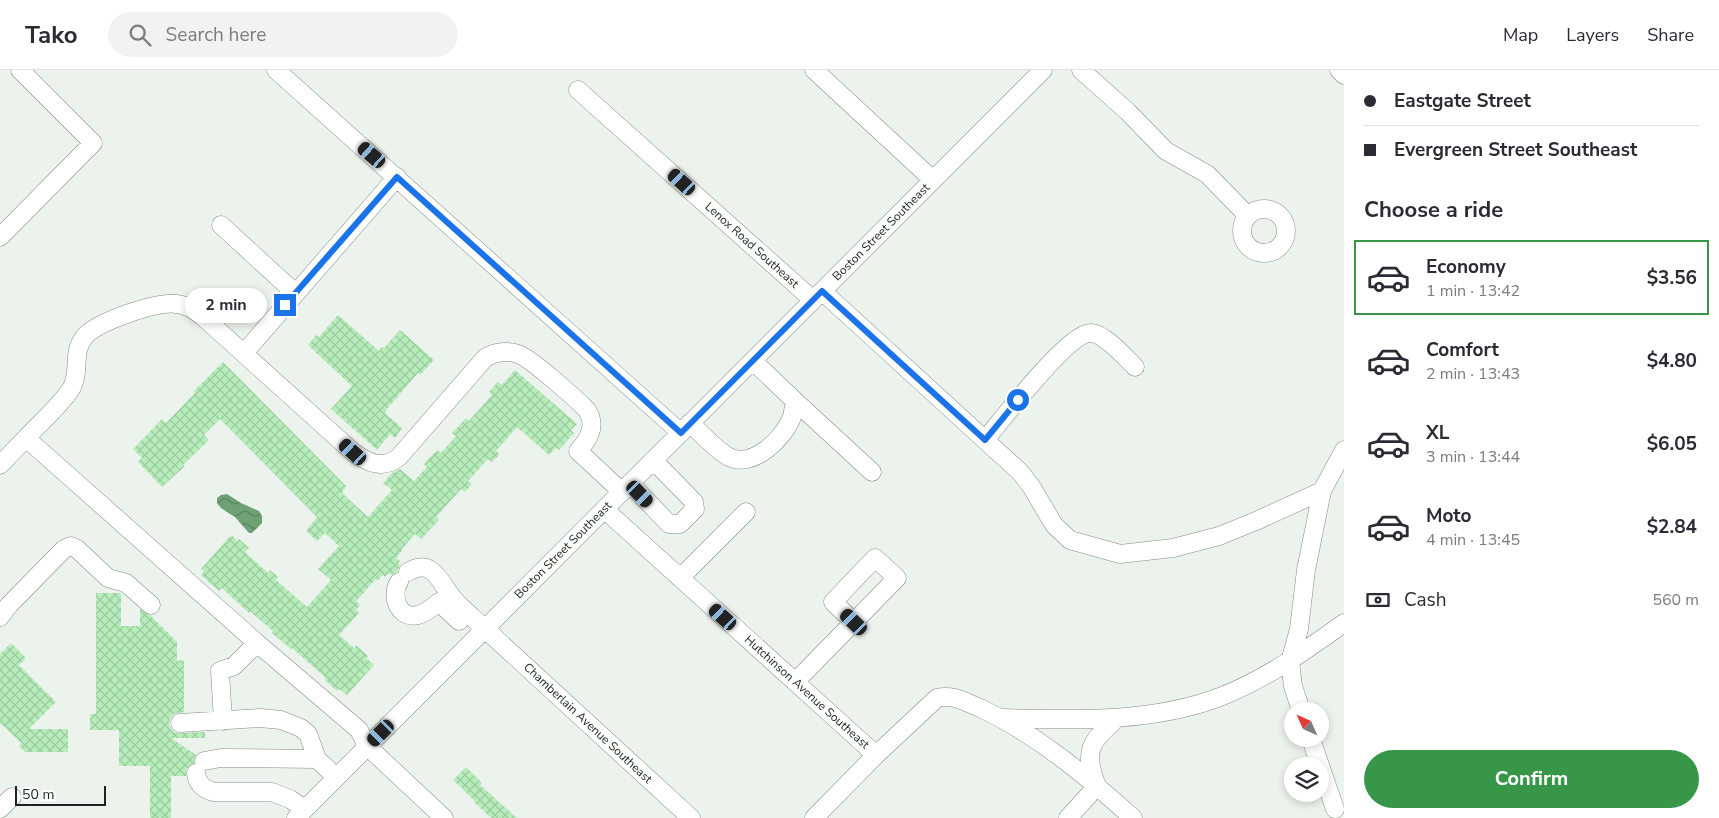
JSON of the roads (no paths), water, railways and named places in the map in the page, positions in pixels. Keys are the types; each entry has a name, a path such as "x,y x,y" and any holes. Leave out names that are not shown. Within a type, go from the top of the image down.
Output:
{"street":[{"path":"0,237 93,143 20,70"},
{"path":"276,70 686,428 729,457 738,460 761,453 785,430 792,416 795,401"},
{"path":"814,70 933,180"},
{"name":"Boston Street Southeast","path":"300,814 1042,70"},
{"path":"1081,70 1128,112 1166,151 1207,174 1248,216"},
{"path":"1340,70 1344,75"},
{"name":"Lenox Road Southeast","path":"578,90 1020,472 1031,486 1054,525 1070,540 1120,554 1173,548 1219,536 1256,522 1322,491"},
{"path":"244,354 397,177"},
{"path":"221,225 295,293"},
{"path":"5,460 69,392 75,377 78,348 89,333 102,324 158,305 182,305 201,316 353,452 370,463 379,465 391,462 399,457 485,358 500,352 517,353 531,362 587,410 592,420 591,431 587,441 578,451 669,524 680,524 695,510 694,502 653,460"},
{"path":"985,440 1040,374 1075,338 1091,333 1102,336 1135,367"},
{"path":"753,361 872,472"},
{"path":"26,438 358,730 365,739 367,746 444,818"},
{"path":"1298,702 1293,686 1290,662 1299,629 1306,570 1322,491 1344,450"},
{"name":"Hutchinson Avenue Southeast","path":"604,509 876,755"},
{"path":"680,578 746,512"},
{"path":"0,617 9,604 64,549 71,546 76,548 108,578 126,583 151,605"},
{"path":"446,586 439,602 419,615 414,616 405,613 395,600 394,591 403,577 416,568 426,568 435,574 446,586 452,598 481,633"},
{"path":"439,602 481,633"},
{"path":"795,682 854,622"},
{"path":"1002,718 1079,720 1118,718 1186,707 1236,690 1290,662 1344,623"},
{"name":"Chamberlain Avenue Southeast","path":"481,633 691,818"},
{"path":"223,721 220,671 234,666 257,642"},
{"path":"814,818 876,755 937,698 946,696 954,697 1002,718 1074,766 1133,818"},
{"path":"180,723 268,718 281,720 294,725 308,734 317,759 336,777"},
{"path":"1097,786 1091,770 1089,754 1097,738 1118,718"},
{"path":"1314,748 1336,809"},
{"path":"300,814 290,799 272,792 212,792 206,790 197,781 200,767 209,759 221,758 317,759"},
{"path":"1068,818 1097,786"}],"water":[{"path":"227,494 259,511 262,516 262,523 252,533 249,533 235,517 217,503 217,498"}]}
